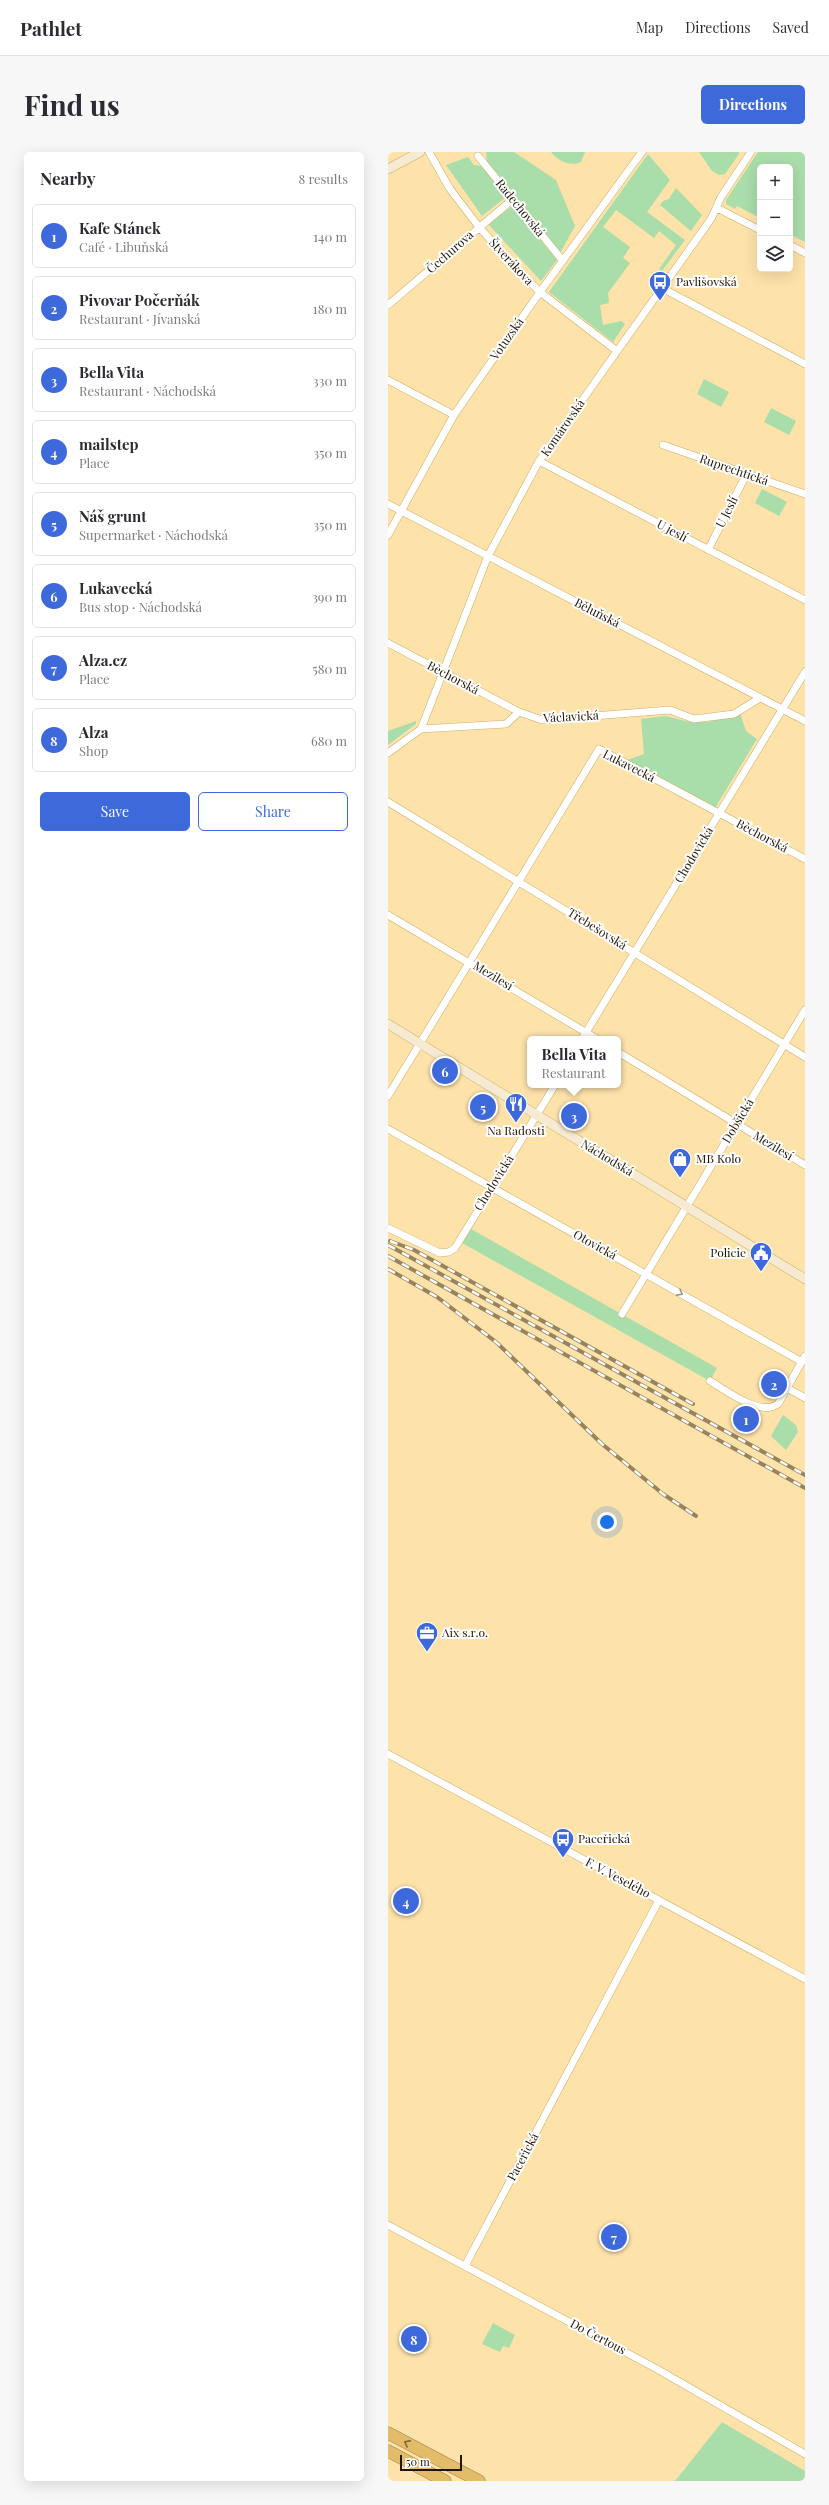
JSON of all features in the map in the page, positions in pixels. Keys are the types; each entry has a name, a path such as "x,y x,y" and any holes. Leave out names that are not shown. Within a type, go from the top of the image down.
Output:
{"highway":[{"path":"388,2433 479,2481"},
{"path":"388,2451 445,2481"}],"main road":[{"path":"388,169 420,152"},
{"name":"Náchodská","path":"388,1024 805,1279"}],"street":[{"name":"Štverákova","path":"429,152 450,189 479,227 540,292 617,351"},
{"name":"Votuzská","path":"388,535 400,510 454,415 540,292 642,152"},
{"name":"Komárovská","path":"421,729 445,673 488,556 539,461 717,208 721,197 751,152"},
{"name":"Radechovská","path":"478,156 563,261"},
{"name":"Čechurova","path":"388,305 513,199"},
{"path":"717,208 757,228"},
{"path":"793,247 805,253"},
{"path":"662,288 805,364"},
{"path":"388,380 454,415"},
{"name":"Ruprechtická","path":"663,445 746,475 805,494"},
{"name":"U jeslí","path":"539,461 805,600"},
{"name":"U Jeslí","path":"708,550 746,475"},
{"name":"Běluňská","path":"388,504 805,721"},
{"name":"Běchorská","path":"388,643 519,712"},
{"name":"Chodovická","path":"584,1036 805,672"},
{"name":"Václavická","path":"519,712 542,720 670,710 694,719 734,714 760,698"},
{"path":"388,753 421,729 506,724 519,712"},
{"name":"Lukavecká","path":"388,1096 599,749 719,813"},
{"name":"Třebešovská","path":"388,802 805,1057"},
{"name":"Běchorská","path":"719,813 805,859"},
{"name":"Mezilesí","path":"388,915 470,962 584,1036"},
{"name":"Dobšická","path":"622,1314 805,1010"},
{"name":"Mezilesí","path":"621,1054 737,1123 805,1166"},
{"name":"Chodovická","path":"388,1228 440,1253 455,1248 553,1088"},
{"name":"Otovická","path":"388,1129 646,1274 803,1359"},
{"path":"710,1382 758,1407 772,1408 778,1404 803,1359"},
{"path":"787,1388 805,1398"},
{"name":"F. V. Veselého","path":"388,1754 805,1979"},
{"name":"Paceřická","path":"465,2266 659,1900"},
{"name":"Do Čertous","path":"388,2225 664,2372 805,2454"}],"green space":[{"path":"486,152 514,152 556,180 575,226 560,253 487,162"},
{"path":"551,152 585,152 581,162 573,164 564,162"},
{"path":"699,152 739,152 739,154 725,174 719,175 712,171"},
{"path":"758,152 805,152 805,242 793,236 793,164 757,164 757,216 737,206 735,209 726,204 726,200"},
{"path":"648,154 670,180 647,212 685,240 662,271 659,269 676,245 659,231 654,238 616,210 603,227 630,247 623,258 630,263 608,293 609,303 600,305 603,325 621,321 625,324 613,342 549,292"},
{"path":"468,157 474,165 482,166 506,197 482,216 446,165"},
{"path":"676,188 702,215 691,231 660,205 663,201 669,199"},
{"path":"512,206 557,260 541,281 488,224"},
{"path":"704,379 729,392 721,407 697,394"},
{"path":"771,408 796,421 789,435 764,422"},
{"path":"762,489 787,502 779,516 755,503"},
{"path":"740,713 746,731 757,739 715,808 627,760 644,754 641,719 665,716 690,722 708,722"},
{"path":"416,721 416,724 388,745 388,731"},
{"path":"471,1229 717,1368 710,1381 462,1243"},
{"path":"783,1415 796,1425 798,1432 786,1450 771,1436"},
{"path":"493,2323 515,2335 509,2348 503,2346 500,2352 482,2344"},
{"path":"722,2422 805,2471 805,2481 675,2481"}],"railway":[{"path":"390,1241 414,1250 693,1404"},
{"path":"388,1245 805,1475"},
{"path":"388,1256 805,1488"},
{"path":"388,1269 437,1297 496,1342 602,1444 663,1494 696,1516"}],"place":[{"name":"Pavlišovská","path":"660,302"},
{"name":"Lukavecká","path":"445,1071"},
{"name":"Náš grunt","path":"483,1107"},
{"name":"Bella Vita","path":"574,1116"},
{"name":"Na Radosti","path":"516,1124"},
{"name":"MB Kolo","path":"680,1178"},
{"name":"Policie","path":"761,1272"},
{"name":"Pivovar Počerňák","path":"774,1384"},
{"name":"Kafe Stánek","path":"746,1419"},
{"name":"Aix s.r.o.","path":"427,1652"},
{"name":"Paceřická","path":"563,1858"},
{"name":"mailstep","path":"406,1901"},
{"name":"Alza.cz","path":"614,2237"},
{"name":"Alza","path":"414,2339"}]}
